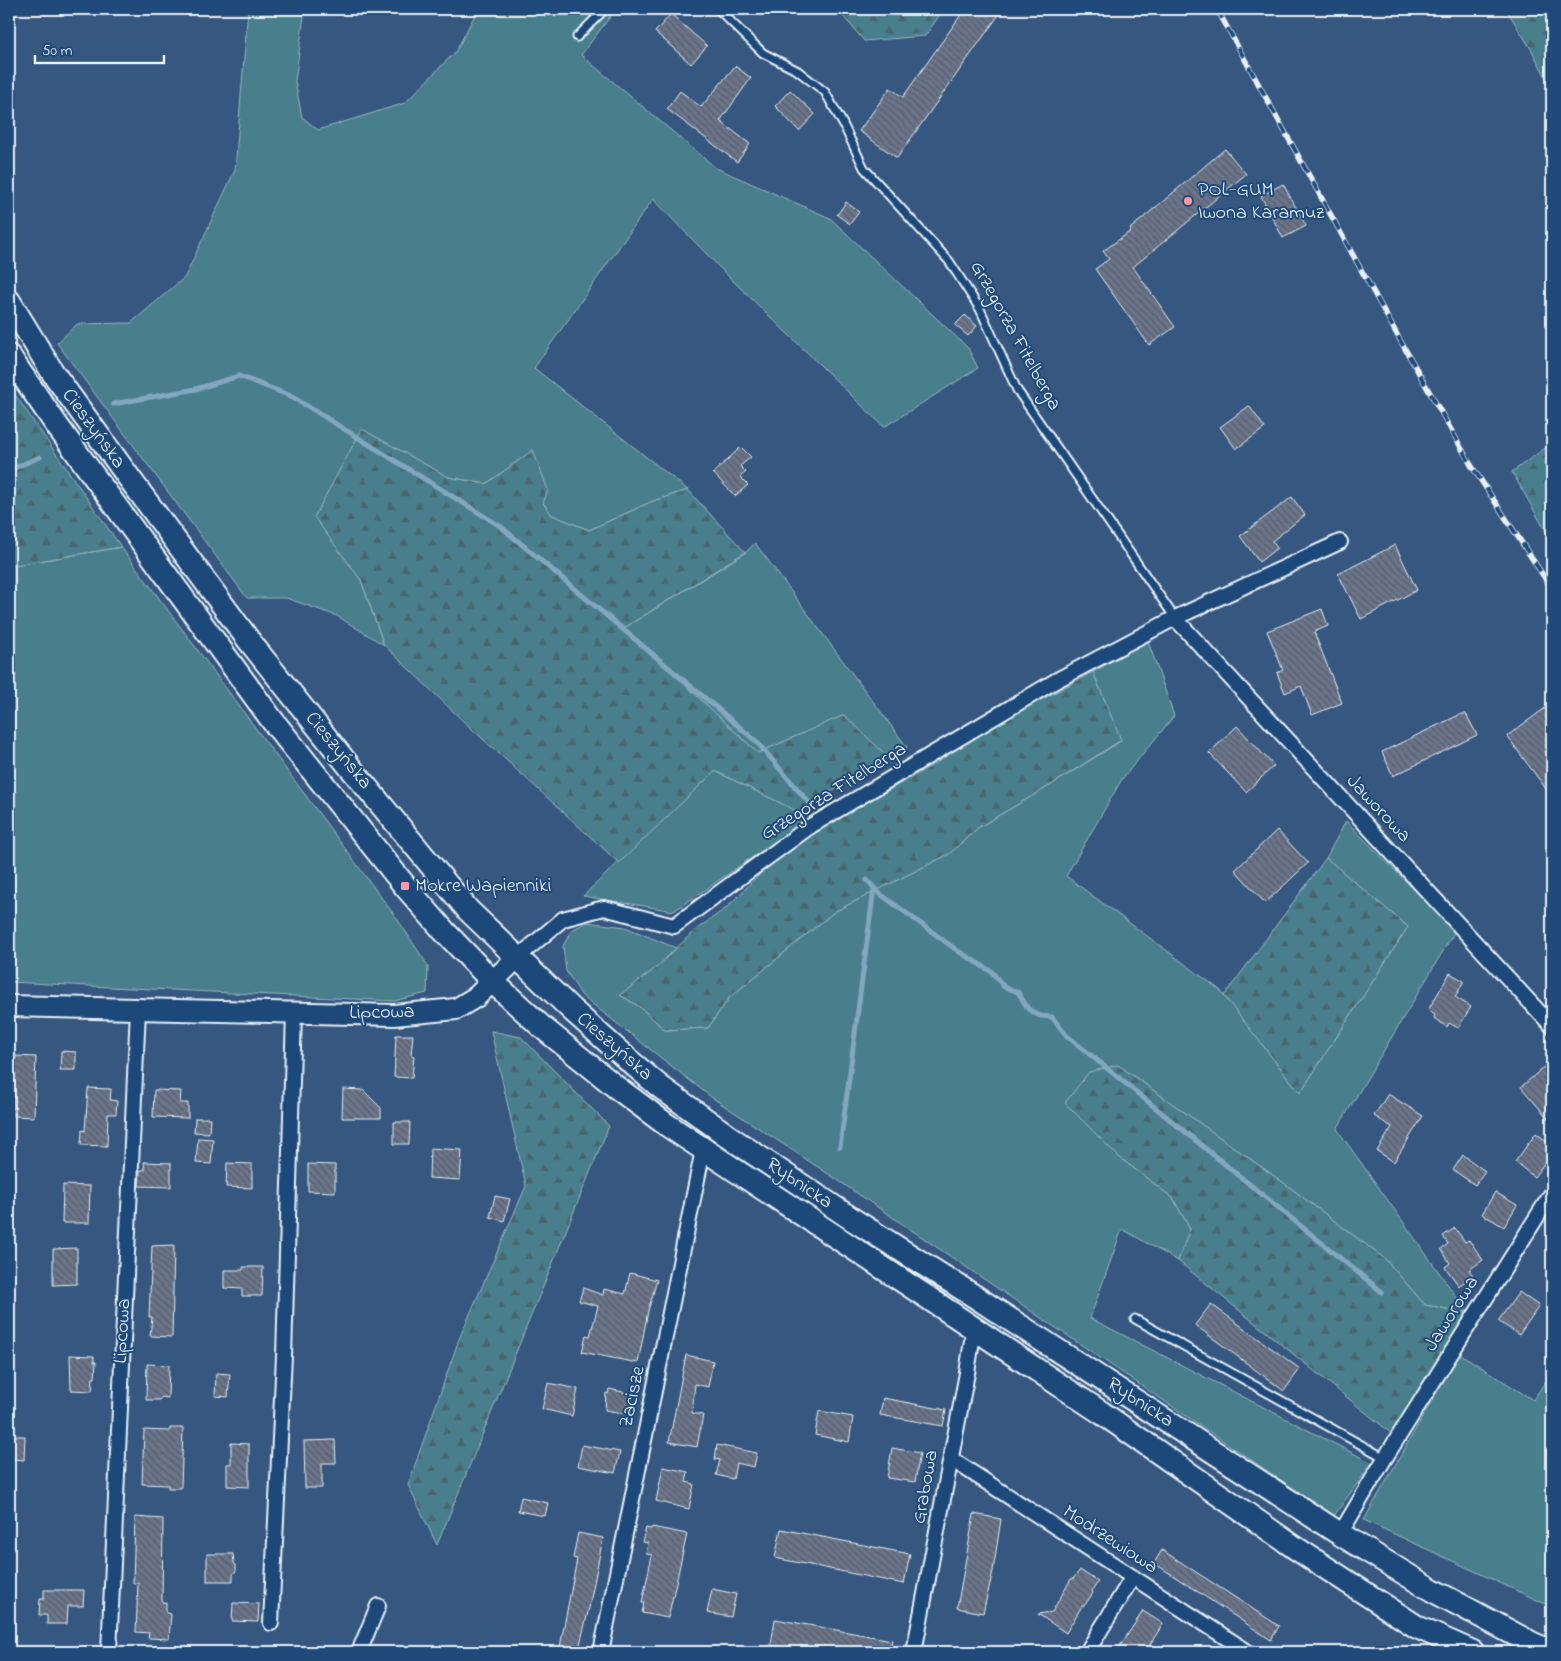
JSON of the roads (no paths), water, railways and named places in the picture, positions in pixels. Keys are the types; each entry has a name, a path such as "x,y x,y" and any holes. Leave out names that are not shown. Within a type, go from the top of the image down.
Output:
{"main road":[{"name":"Cieszyńska","path":"9,301 53,373 250,642 468,910 572,1010 659,1086 734,1141"},
{"name":"Cieszyńska","path":"9,356 58,428 272,720 405,886 444,931 492,981 542,1027 616,1087 710,1154"},
{"name":"Rybnicka","path":"734,1141 1340,1534 1432,1590 1533,1644 1552,1652"},
{"name":"Rybnicka","path":"710,1154 1102,1413 1305,1554 1417,1627 1473,1652"}],"street":[{"name":"Grzegorza Fitelberga","path":"517,958 563,920 604,908 674,926 809,827 1057,680 1175,618 1340,542"},
{"name":"Jaworowa","path":"1175,618 1552,1026"},
{"name":"Lipcowa","path":"9,1006 394,1015 456,1009 476,997 517,958"},
{"name":"Lipcowa","path":"109,1652 138,1009"},
{"path":"271,1623 284,1356 294,1013"},
{"name":"Zacisze","path":"601,1652 710,1154"},
{"name":"Jaworowa","path":"1340,1534 1385,1458 1552,1192"},
{"name":"Grabowa","path":"914,1652 974,1328"},
{"name":"Modrzewiowa","path":"951,1459 1248,1652"},
{"path":"1087,1652 1132,1578"},
{"path":"359,1652 378,1606"}],"lane":[{"path":"577,37 605,9"},
{"name":"Grzegorza Fitelberga","path":"718,9 764,53 798,71 825,92 864,168 950,261 980,309 1017,390 1175,618"},
{"path":"1135,1318 1385,1458"}],"waterway":[{"path":"113,404 196,389 239,376 291,396 500,526 756,741 810,804"},
{"path":"9,470 40,457"},
{"path":"867,880 879,893 958,951 992,972 1004,987 1018,992 1028,1009 1040,1016 1052,1017 1066,1035 1382,1292"},
{"path":"840,1147 874,888"}],"railway":[{"path":"1217,9 1471,465 1552,589"}],"place":[{"name":"POL-GUM Iwona Karamuz","path":"1188,201"},
{"name":"Mokre Wapienniki","path":"405,886"}]}
